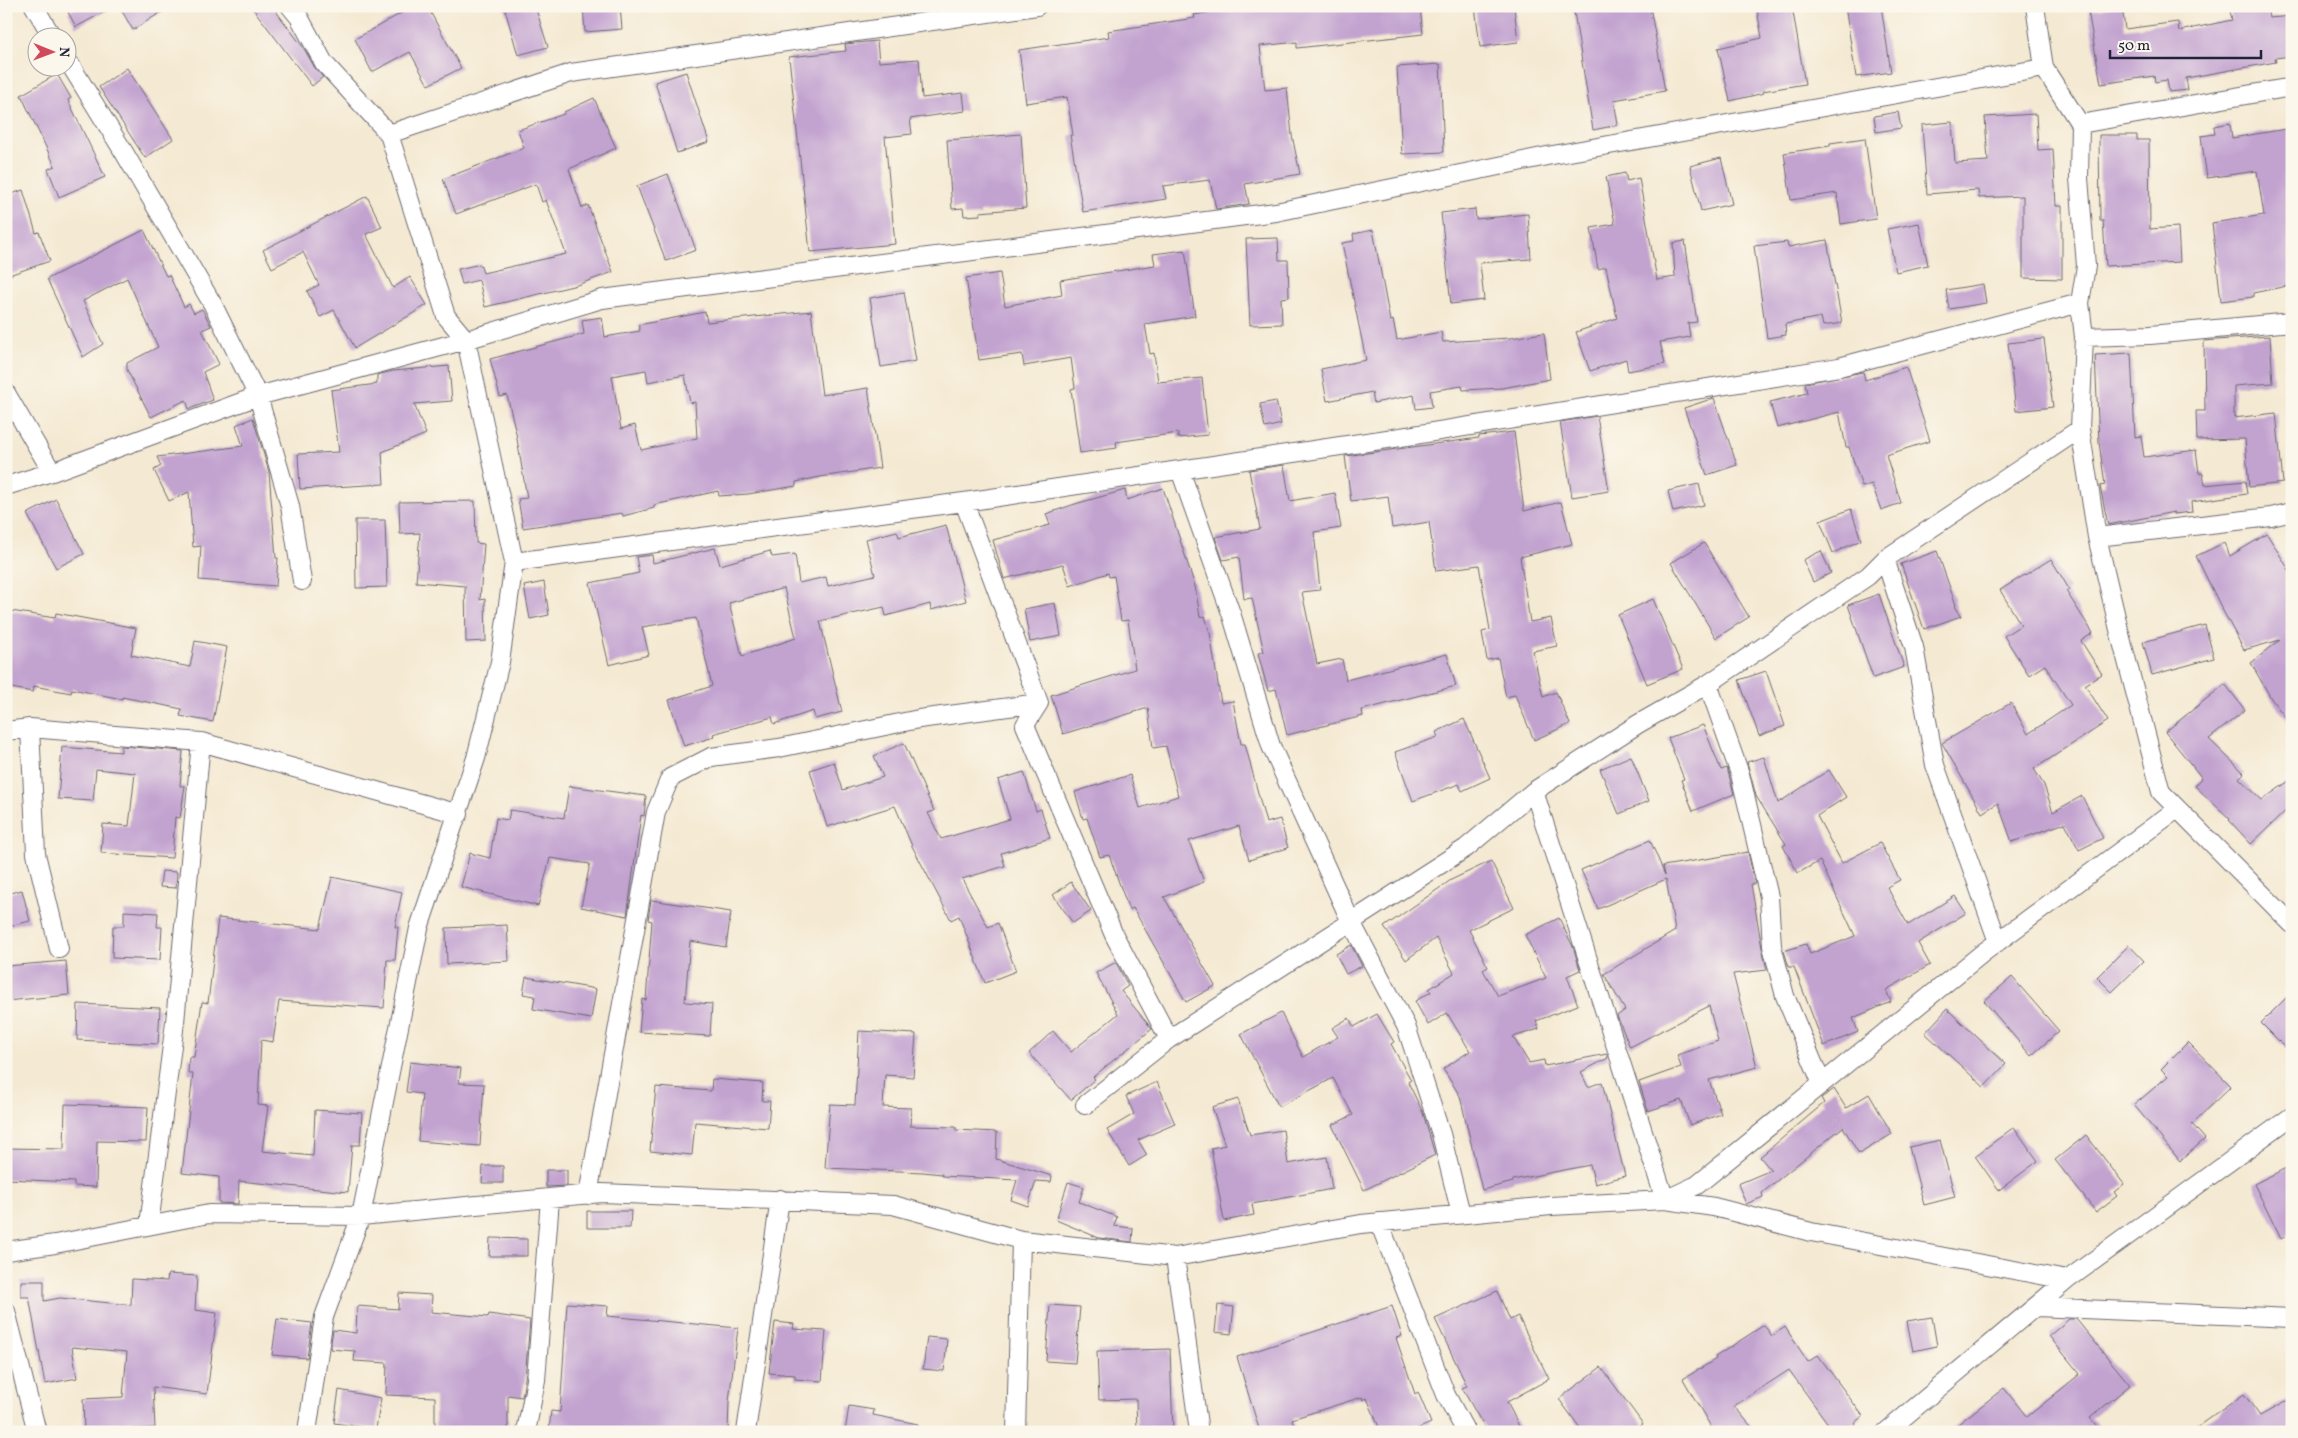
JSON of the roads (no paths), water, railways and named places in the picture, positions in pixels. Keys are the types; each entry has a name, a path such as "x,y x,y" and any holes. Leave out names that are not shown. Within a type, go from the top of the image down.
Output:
{"street":[{"path":"34,6 47,28"},
{"path":"290,6 299,17 324,63 389,134 446,316 466,340 514,562 500,662 476,758 459,814 419,928 361,1216 324,1317 307,1432"},
{"path":"389,134 571,73 1037,6"},
{"path":"2035,6 2044,68 2080,124 2079,178 2086,266 2080,303 2084,337 2080,429 2097,537 2161,792 2292,924"},
{"path":"6,486 52,472 258,396 466,340 602,299 1276,212 1547,156 2044,68"},
{"path":"78,78 212,304 258,396 290,506 302,581"},
{"path":"2080,124 2292,87"},
{"path":"514,562 964,502 1839,367 2080,303"},
{"path":"2084,337 2150,335 2292,322"},
{"path":"6,393 52,472"},
{"path":"1085,1105 1169,1039 1466,848 1534,791 1638,724 1708,684 1868,576 1885,559 2080,429"},
{"path":"1180,470 1232,616 1272,746 1350,922 1406,1026 1442,1134 1462,1214"},
{"path":"964,502 1039,703"},
{"path":"2097,537 2271,517 2292,512"},
{"path":"1885,559 1914,646 1935,765 1998,942"},
{"path":"1708,684 1740,774 1770,897 1772,946 1785,996 1822,1084"},
{"path":"1039,703 1025,725 1114,935 1169,1039"},
{"path":"588,1195 656,812 670,778 711,757 779,748 919,719 1039,703"},
{"path":"6,731 30,728 202,742 459,814"},
{"path":"30,728 36,854 59,949"},
{"path":"149,1225 176,1022 202,742"},
{"path":"1534,791 1665,1200"},
{"path":"1665,1200 1697,1185 1998,942 2178,809"},
{"path":"1886,1432 2067,1280 2292,1116"},
{"path":"6,1250 55,1244 209,1214 361,1216 602,1193 893,1205 1021,1240 1175,1257 1379,1222 1551,1206 1665,1200 1714,1207 1811,1232 2067,1280"},
{"path":"526,1432 536,1380 550,1199"},
{"path":"746,1432 780,1199"},
{"path":"1379,1222 1446,1395 1466,1432"},
{"path":"1016,1432 1021,1240"},
{"path":"1175,1257 1199,1432"},
{"path":"2036,1307 2292,1318"},
{"path":"6,1311 37,1432"}]}
